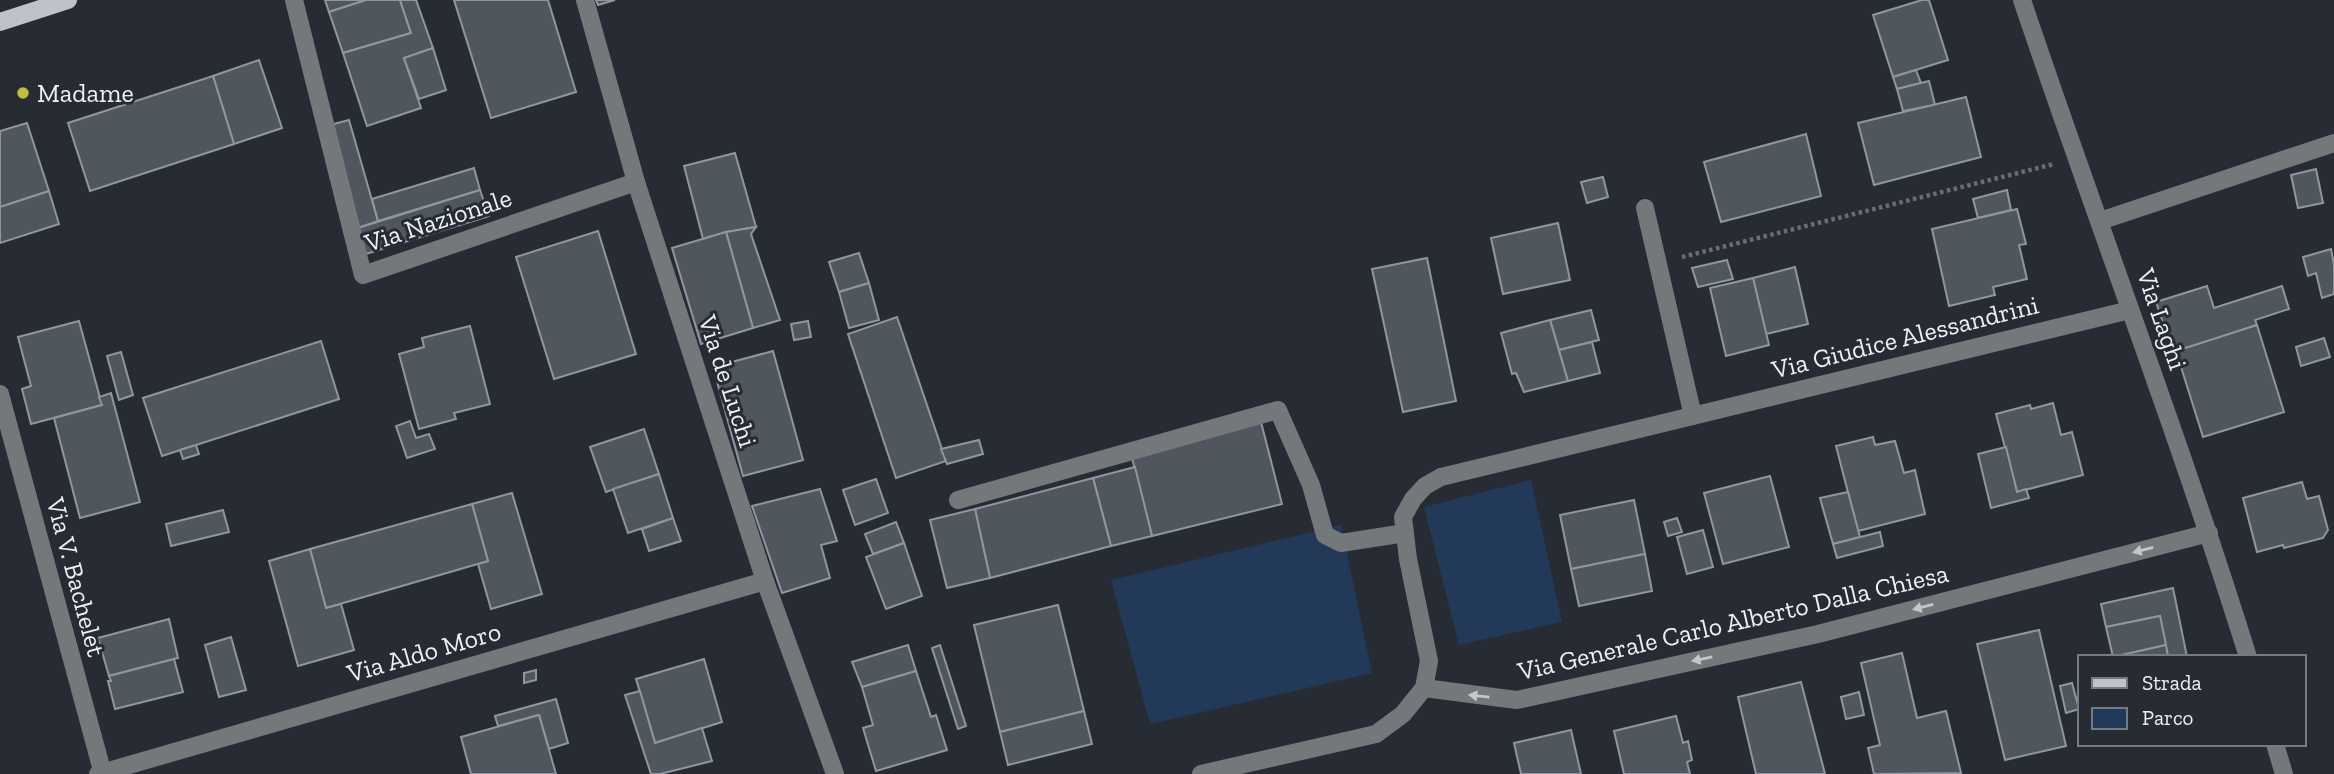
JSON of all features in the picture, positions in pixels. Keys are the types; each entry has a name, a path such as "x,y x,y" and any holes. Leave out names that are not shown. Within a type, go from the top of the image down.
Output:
{"main road":[{"path":"0,22 68,0"}],"street":[{"name":"Via Nazionale","path":"294,0 363,275 636,182"},
{"name":"Via de Luchi","path":"585,0 636,182 765,581 835,774"},
{"name":"Via Laghi","path":"2022,0 2075,159 2100,221 2209,533 2247,655"},
{"path":"2100,221 2334,143"},
{"path":"1645,208 1693,416"},
{"name":"Via Giudice Alessandrini","path":"1424,688 1429,661 1403,517 1413,499 1425,486 1441,477 2130,310"},
{"name":"Via V. Bachelet","path":"0,394 101,774"},
{"path":"958,500 1278,410 1311,485 1325,535 1341,543 1405,533"},
{"name":"Via Generale Carlo Alberto Dalla Chiesa","path":"1424,688 1517,700 1818,634 2209,533"},
{"name":"Via Aldo Moro","path":"101,774 765,581"},
{"path":"1201,774 1376,734 1403,714 1424,688"},
{"path":"2276,746 2284,774"}],"path":[{"path":"1658,264 2075,159"}],"green space":[{"path":"1531,480 1562,622 1459,645 1424,507"},
{"path":"1341,525 1372,673 1150,724 1111,580"}],"building":[{"path":"325,0 366,0 329,12"},
{"path":"366,0 400,0 411,33 343,53 329,12"},
{"path":"400,0 416,0 433,48 404,58 421,108 367,126 343,53 411,33"},
{"path":"454,0 548,0 576,92 491,118"},
{"path":"596,0 615,0 598,5"},
{"path":"1929,0 1948,60 1893,77 1873,15"},
{"path":"433,48 446,90 419,99 404,58"},
{"path":"259,60 282,128 234,144 213,76"},
{"path":"1916,70 1921,83 1897,89 1893,77"},
{"path":"213,76 234,144 90,191 68,123"},
{"path":"1929,81 1935,105 1903,111 1897,89"},
{"path":"1966,97 1981,157 1874,185 1858,123"},
{"path":"349,120 378,221 358,228 330,125"},
{"path":"27,123 49,191 0,207 0,131"},
{"path":"1806,134 1821,196 1721,222 1704,162"},
{"path":"735,153 756,227 703,239 684,166"},
{"path":"474,168 480,190 378,221 372,199"},
{"path":"2316,169 2323,203 2298,208 2291,175"},
{"path":"1603,177 1608,197 1587,203 1581,182"},
{"path":"480,190 489,216 366,254 358,228"},
{"path":"2007,190 2011,210 1978,218 1973,199"},
{"path":"49,191 59,224 0,243 0,207"},
{"path":"2017,209 2026,244 2019,245 2027,279 1993,287 1995,295 1949,306 1932,229"},
{"path":"1558,223 1570,280 1503,294 1491,238"},
{"path":"756,227 751,234 780,320 753,328 726,232"},
{"path":"598,231 636,354 554,379 516,257"},
{"path":"726,232 753,328 701,344 672,248"},
{"path":"2331,249 2334,294 2322,298 2316,273 2308,276 2303,257"},
{"path":"859,253 869,283 839,292 829,262"},
{"path":"1427,258 1456,401 1403,412 1372,269"},
{"path":"1727,260 1733,279 1698,287 1692,268"},
{"path":"1795,267 1808,324 1766,334 1753,278"},
{"path":"1753,278 1769,345 1726,356 1710,288"},
{"path":"869,283 879,320 849,328 839,292"},
{"path":"2207,286 2214,308 2282,286 2289,309 2255,320 2257,325 2173,353 2156,302"},
{"path":"1591,310 1599,340 1559,350 1550,320"},
{"path":"897,317 946,461 896,478 848,334"},
{"path":"1550,320 1568,381 1524,392 1516,373 1512,374 1501,333"},
{"path":"79,321 102,405 31,424 22,389 31,386 18,337"},
{"path":"808,321 811,337 794,340 791,324"},
{"path":"2257,325 2284,412 2203,437 2176,351"},
{"path":"470,326 490,404 454,413 456,419 419,429 399,354 424,347 422,338"},
{"path":"2324,338 2330,357 2301,366 2296,347"},
{"path":"321,341 339,399 162,456 143,398"},
{"path":"1592,342 1600,373 1568,381 1559,350"},
{"path":"773,351 803,460 743,476 713,367"},
{"path":"121,352 133,395 119,400 107,356"},
{"path":"111,393 140,502 80,518 54,418 102,405 99,397"},
{"path":"2053,403 2061,435 2072,432 2083,475 2017,492 1996,414 2030,405 2031,409"},
{"path":"410,421 416,438 429,434 435,449 407,458 396,426"},
{"path":"1261,422 1282,504 1152,536 1131,454"},
{"path":"644,429 659,474 606,492 590,447"},
{"path":"1873,437 1875,445 1895,441 1904,473 1915,470 1925,514 1858,531 1836,446"},
{"path":"979,440 983,454 947,464 941,449"},
{"path":"196,445 199,454 183,459 180,450"},
{"path":"2006,447 2017,492 2026,489 2029,498 1991,508 1978,454"},
{"path":"1135,467 1152,536 1111,546 1093,478"},
{"path":"659,474 673,518 628,533 613,489"},
{"path":"1770,476 1789,547 1723,564 1704,493"},
{"path":"1093,478 1111,546 990,578 975,509"},
{"path":"876,479 888,513 855,525 843,490"},
{"path":"2302,482 2307,499 2319,496 2328,530 2323,538 2257,552 2243,498"},
{"path":"820,489 837,541 821,545 830,578 782,593 752,506"},
{"path":"1848,492 1860,537 1833,544 1820,498"},
{"path":"512,493 542,594 491,609 478,564 488,561 472,504"},
{"path":"1634,500 1645,554 1571,569 1560,515"},
{"path":"472,504 488,561 326,608 310,549"},
{"path":"975,509 990,578 947,588 930,520"},
{"path":"223,510 229,532 171,546 166,524"},
{"path":"673,518 681,541 649,551 642,529"},
{"path":"1677,518 1682,532 1668,536 1664,522"},
{"path":"896,522 904,543 873,554 865,534"},
{"path":"1703,530 1713,567 1687,574 1677,537"},
{"path":"1880,532 1883,546 1837,558 1833,544"},
{"path":"904,543 922,596 886,609 866,557"},
{"path":"310,549 326,608 341,604 354,650 298,666 269,561"},
{"path":"1645,554 1652,591 1579,606 1571,569"},
{"path":"2173,588 2187,655 2168,655 2160,616 2106,627 2101,604"},
{"path":"1058,605 1084,711 1000,732 974,625"},
{"path":"2160,616 2166,645 2113,655 2106,627"},
{"path":"169,619 178,658 109,676 98,638"},
{"path":"2039,630 2066,746 2005,760 1977,644"},
{"path":"231,637 246,690 219,697 205,645"},
{"path":"908,645 916,671 862,687 852,662"},
{"path":"940,645 966,726 958,729 932,648"},
{"path":"2166,645 2168,655 2121,655"},
{"path":"1902,653 1917,718 1946,711 1961,773 1874,774 1868,748 1880,745 1861,663"},
{"path":"174,659 183,692 115,709 109,676"},
{"path":"704,659 722,722 655,743 636,679"},
{"path":"536,670 536,680 524,683 524,673"},
{"path":"916,671 931,717 936,715 947,750 876,771 863,728 873,725 862,687"},
{"path":"1801,682 1825,774 1756,774 1738,697"},
{"path":"2072,683 2078,709 2066,713 2060,686"},
{"path":"640,691 655,743 702,728 712,761 651,774 625,695"},
{"path":"1859,692 1864,715 1846,719 1841,697"},
{"path":"556,699 568,743 549,749 539,715 498,726 495,716"},
{"path":"1084,711 1092,744 1008,765 1000,732"},
{"path":"539,715 556,774 471,774 461,737"},
{"path":"1676,716 1683,743 1688,741 1692,760 1687,762 1690,774 1624,774 1614,731"},
{"path":"1571,730 1581,774 1521,774 1514,743"}],"place":[{"name":"Madame","path":"23,93"}]}
